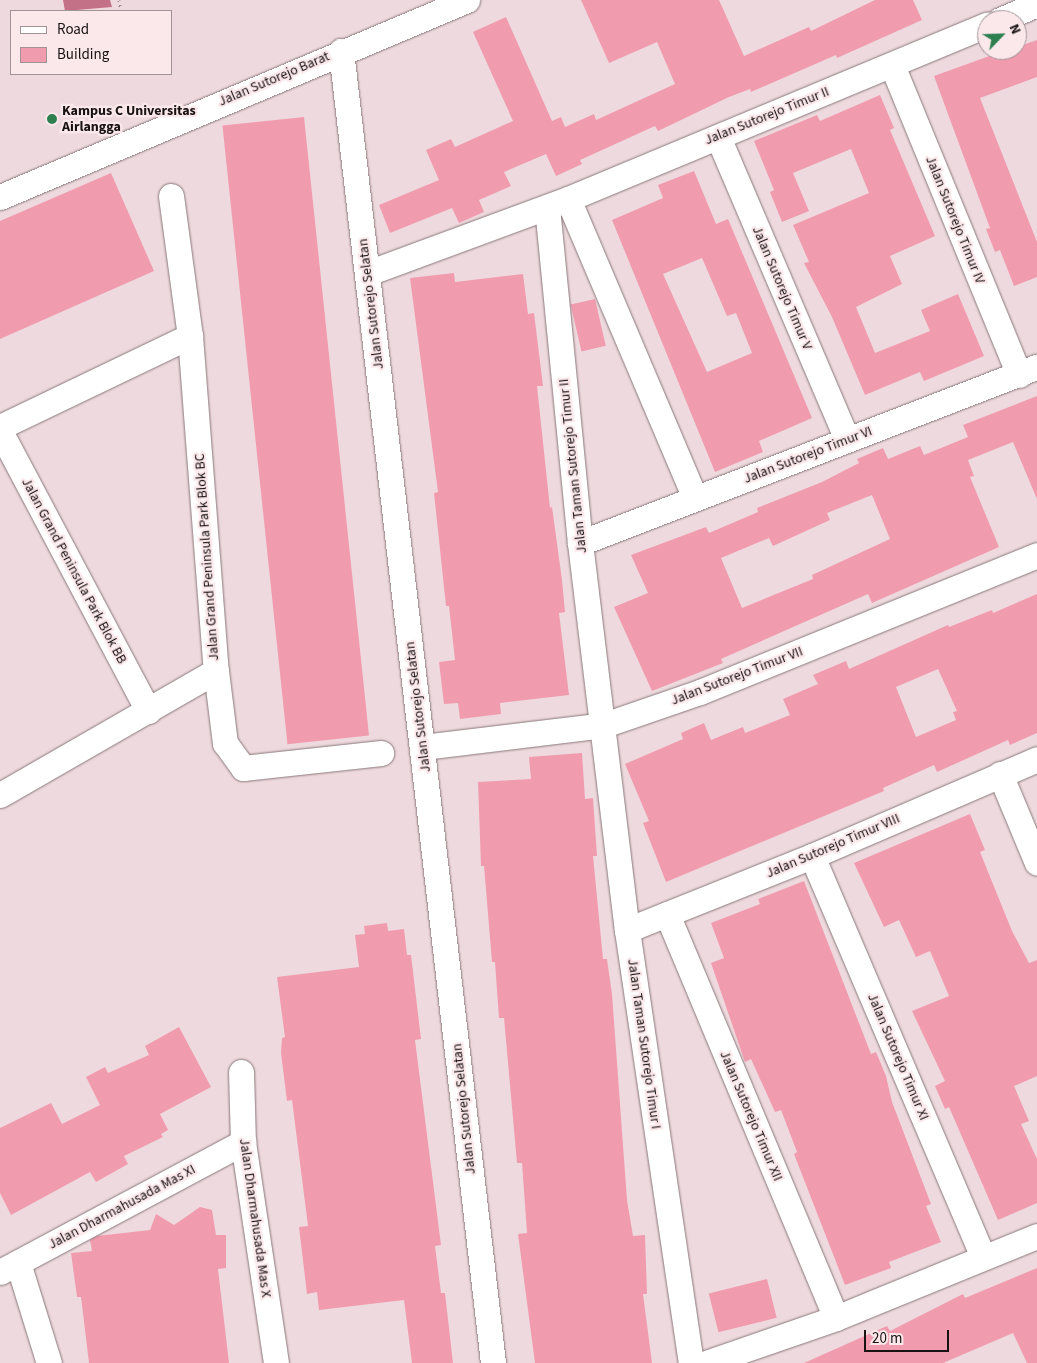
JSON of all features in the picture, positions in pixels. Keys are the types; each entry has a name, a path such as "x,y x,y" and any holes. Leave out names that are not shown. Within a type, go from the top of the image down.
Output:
{"street":[{"name":"Jalan Sutorejo Barat","path":"0,197 341,51 467,0"},
{"path":"1023,10 1037,4"},
{"name":"Jalan Sutorejo Timur II","path":"368,273 558,203 977,29"},
{"name":"Jalan Sutorejo Selatan","path":"341,51 493,1363"},
{"name":"Jalan Sutorejo Timur IV","path":"892,65 1028,371"},
{"name":"Jalan Sutorejo Timur V","path":"718,137 847,440"},
{"name":"Jalan Grand Peninsula Park Blok BC","path":"0,795 216,670 190,336 171,196"},
{"path":"558,203 695,498"},
{"name":"Jalan Taman Sutorejo Timur II","path":"558,203 580,543 604,725"},
{"path":"0,427 190,336"},
{"name":"Jalan Sutorejo Timur VI","path":"580,543 1028,371"},
{"name":"Jalan Grand Peninsula Park Blok BB","path":"0,431 148,711"},
{"name":"Jalan Sutorejo Timur VII","path":"423,747 604,725 700,692 1037,555"},
{"path":"216,670 225,742 242,768 381,753"},
{"name":"Jalan Taman Sutorejo Timur I","path":"604,725 627,930 691,1363"},
{"name":"Jalan Sutorejo Timur VIII","path":"627,930 812,856 1037,759"},
{"path":"1000,774 1037,863"},
{"name":"Jalan Sutorejo Timur XI","path":"812,856 983,1257"},
{"name":"Jalan Sutorejo Timur XII","path":"667,914 836,1318"},
{"name":"Jalan Dharmahusada Mas X","path":"241,1072 243,1142 276,1363"},
{"name":"Jalan Dharmahusada Mas XI","path":"9,1268 243,1142"},
{"path":"706,1363 836,1318 1037,1236"},
{"path":"9,1268 49,1363"}],"shaded area":[{"path":"63,0 110,0 112,7 77,10 65,10"}],"building":[{"path":"581,0 719,0 744,56 809,27 811,31 875,0 913,0 922,20 837,58 836,55 751,92 750,89 729,97 658,131 655,126 580,160 582,164 556,176 546,154 504,172 511,186 479,200 484,212 459,223 452,208 390,233 379,205 439,180 426,150 451,139 455,147 513,121 473,32 506,17 552,121 561,117 565,127 594,114 596,120 675,84 657,42 609,63"},
{"path":"1037,40 1037,77 980,98 1037,242 1037,277 1014,286 1000,250 995,252 986,229 990,228 934,76 978,60 1027,60 1027,44"},
{"path":"880,95 894,128 890,130 935,236 890,256 902,284 856,307 875,353 930,331 921,310 958,294 984,356 924,381 920,372 865,395 832,317 804,263 809,262 793,225 869,193 851,149 793,173 809,211 782,222 770,192 774,190 754,141 817,115 820,121"},
{"path":"304,117 369,736 287,744 222,126"},
{"path":"694,171 716,224 728,219 812,418 759,441 763,452 715,472 612,220 663,198 658,185","holes":["702,258 727,316 736,313 752,353 707,372 663,274"]},
{"path":"111,173 154,271 0,339 0,221"},
{"path":"454,273 455,282 523,274 528,314 534,313 543,386 537,386 550,508 552,507 562,580 565,612 559,613 569,695 500,703 501,714 460,719 458,703 444,704 439,662 455,660 449,606 446,606 434,493 438,492 410,278"},
{"path":"595,299 606,346 581,351 571,305"},
{"path":"1037,396 1037,499 1013,442 968,460 974,476 970,477 999,547 872,603 868,594 721,659 723,663 652,691 614,607 648,593 631,555 706,527 709,533 758,512 757,508 822,482 859,463 857,459 883,448 888,459 920,446 924,455 968,437 963,425","holes":["872,495 890,539 812,575 813,579 742,608 721,558 769,538 773,546 830,520 827,513"]},
{"path":"1037,594 1037,733 1010,745 1008,740 937,772 934,765 883,788 884,791 666,882 643,823 649,821 625,764 683,739 681,733 704,723 711,740 743,727 745,733 790,715 783,699 818,684 813,675 846,661 849,669 948,625 949,627 992,610 993,613","holes":["938,669 957,711 953,712 956,720 916,737 896,687"]},
{"path":"582,753 585,799 593,798 597,856 593,856 603,959 607,959 612,994 627,1200 633,1236 645,1235 647,1294 643,1294 652,1363 535,1363 518,1234 527,1233 522,1163 517,1163 504,1018 499,1018 495,962 492,962 484,866 481,866 478,782 531,779 529,757"},
{"path":"970,814 985,850 980,852 1012,931 1029,963 1037,960 1037,1076 1014,1086 1029,1121 1021,1124 1037,1159 1037,1203 998,1220 949,1107 945,1109 935,1086 945,1081 912,1011 949,996 930,951 916,957 899,920 884,927 854,863"},
{"path":"804,881 871,1054 876,1052 886,1076 892,1102 931,1204 926,1206 941,1242 889,1262 891,1268 845,1285 794,1154 797,1152 781,1110 775,1112 751,1059 745,1062 711,963 724,958 711,923 760,904 758,899"},
{"path":"387,923 388,931 404,929 407,955 411,955 421,1039 415,1040 441,1245 435,1246 441,1293 445,1293 453,1363 412,1363 404,1300 319,1310 317,1292 307,1294 299,1227 308,1226 292,1100 287,1101 281,1053 282,1038 285,1037 277,977 359,967 355,935 365,934 364,926"},
{"path":"179,1027 211,1087 160,1114 168,1130 161,1134 163,1137 124,1156 128,1164 96,1182 90,1172 11,1215 0,1193 0,1128 51,1103 62,1124 100,1105 86,1077 105,1067 108,1073 149,1055 145,1046"},
{"path":"200,1207 212,1210 216,1235 226,1235 226,1268 218,1269 229,1363 89,1363 81,1297 77,1297 71,1253 92,1251 90,1240 97,1236 150,1230 156,1214 174,1225"},
{"path":"1037,1268 1037,1363 1027,1363 1013,1333 943,1363 804,1363 887,1326 890,1331 963,1294 965,1298"},
{"path":"767,1279 777,1318 718,1332 709,1294"}],"place":[{"name":"Kampus C Universitas Airlangga","path":"52,119"}]}
